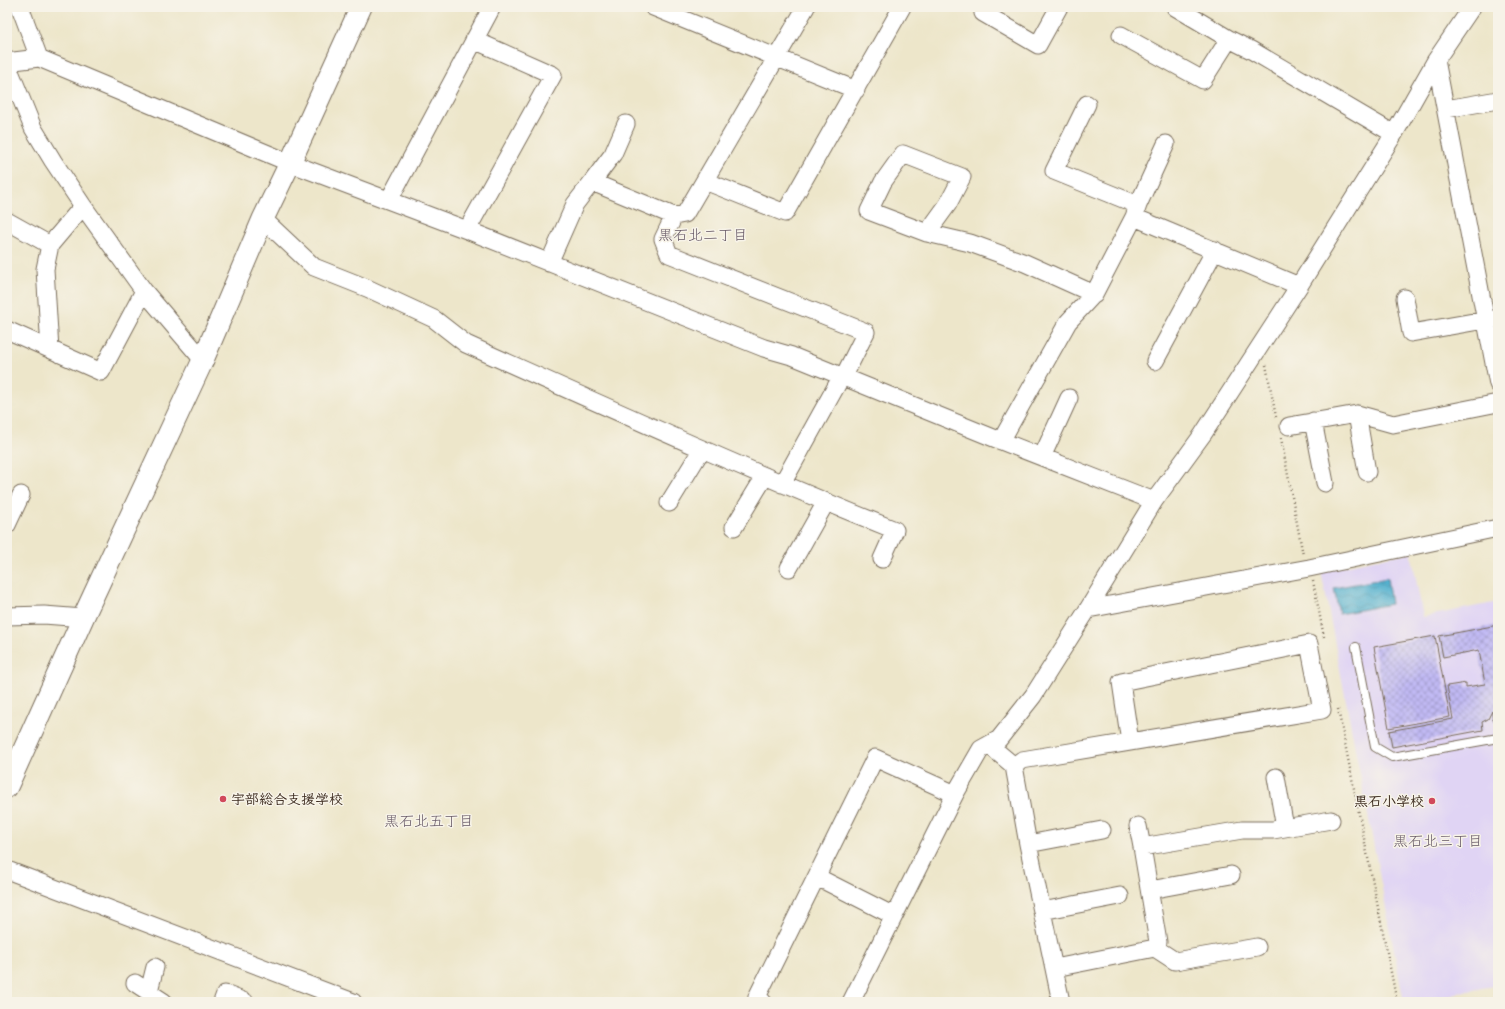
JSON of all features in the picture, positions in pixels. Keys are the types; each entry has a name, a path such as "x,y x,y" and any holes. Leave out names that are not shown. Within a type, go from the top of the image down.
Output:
{"street":[{"path":"20,7 39,58"},
{"path":"7,787 83,618 203,360 263,219 361,7"},
{"path":"389,200 492,7"},
{"path":"653,7 688,14 778,57 856,90"},
{"path":"592,182 674,216 685,214 806,7"},
{"path":"705,181 785,213 902,7"},
{"path":"982,15 1038,45 1059,7"},
{"path":"1175,7 1394,134"},
{"path":"852,1002 955,794 981,749 1000,739 1033,696 1154,500 1203,434 1299,286 1394,134 1436,60 1472,7"},
{"path":"1121,35 1203,80 1229,38"},
{"path":"467,230 553,75 474,40"},
{"path":"203,360 144,292 52,161 33,128 8,68 14,61 39,58 290,163 467,230 764,348 792,356 844,376 1001,441 1154,500"},
{"path":"1436,60 1493,320 1498,384"},
{"path":"1446,109 1498,100"},
{"path":"1087,104 1054,171 1215,250 1299,286"},
{"path":"549,263 575,204 613,154 626,124"},
{"path":"1001,441 1068,322 1094,294 1136,211 1166,144"},
{"path":"928,233 948,204 962,177 902,154 883,182 869,211 928,233 970,243 1025,263 1094,294"},
{"path":"50,349 45,269 50,245 83,206"},
{"path":"674,216 663,239 669,254 866,332 844,376 838,383 782,484"},
{"path":"263,219 314,267 367,288 434,319 466,344 782,484 895,530 882,559"},
{"path":"7,221 50,245"},
{"path":"1155,362 1215,250"},
{"path":"7,330 101,372 144,292"},
{"path":"1405,298 1411,333 1479,321 1493,320"},
{"path":"1042,457 1069,398"},
{"path":"1282,427 1357,414 1393,424 1498,403"},
{"path":"1357,414 1367,472"},
{"path":"1313,421 1325,483"},
{"path":"669,503 702,449"},
{"path":"734,527 765,476"},
{"path":"7,525 15,502"},
{"path":"789,568 826,502"},
{"path":"1088,609 1309,568 1498,528"},
{"path":"7,616 44,615 83,618"},
{"path":"1014,766 1022,760 1130,742 1322,710 1309,644 1121,682 1130,742"},
{"path":"989,745 1014,766 1028,844 1061,1002"},
{"path":"763,1002 757,997 875,758 955,794"},
{"path":"1276,777 1286,828"},
{"path":"1142,847 1242,830 1273,830 1331,820"},
{"path":"1138,826 1158,942 1155,948"},
{"path":"1028,844 1102,830"},
{"path":"7,870 353,1002"},
{"path":"1150,890 1231,874"},
{"path":"817,876 894,916"},
{"path":"1042,911 1120,896"},
{"path":"1055,968 1155,948 1174,961 1257,947"},
{"path":"155,967 142,987 164,1002"},
{"path":"222,1002 225,994 245,1002"}],"lane":[{"path":"1356,647 1375,747 1392,757 1498,738"}],"path":[{"path":"1262,343 1282,427 1305,565 1309,568 1325,644"},
{"path":"1337,706 1397,1002"}],"shaded area":[{"name":"黒石小学校","path":"1411,552 1423,617 1498,602 1498,985 1413,1002 1404,1002 1321,571"}],"water":[{"path":"1387,578 1391,604 1339,614 1334,588"}],"building":[{"path":"1498,625 1498,719 1493,720 1492,711 1488,719 1482,722 1483,730 1392,747 1389,731 1453,719 1447,686 1466,683 1466,687 1485,684 1479,650 1443,657 1439,636"},
{"path":"1435,636 1450,717 1389,728 1374,647"}],"place":[{"name":"宇部総合支援学校","path":"223,799"},
{"name":"黒石小学校","path":"1432,801"}],"district":[{"name":"黒石北二丁目","path":"703,235"},
{"name":"黒石北五丁目","path":"429,821"},
{"name":"黒石北三丁目","path":"1438,841"}]}
